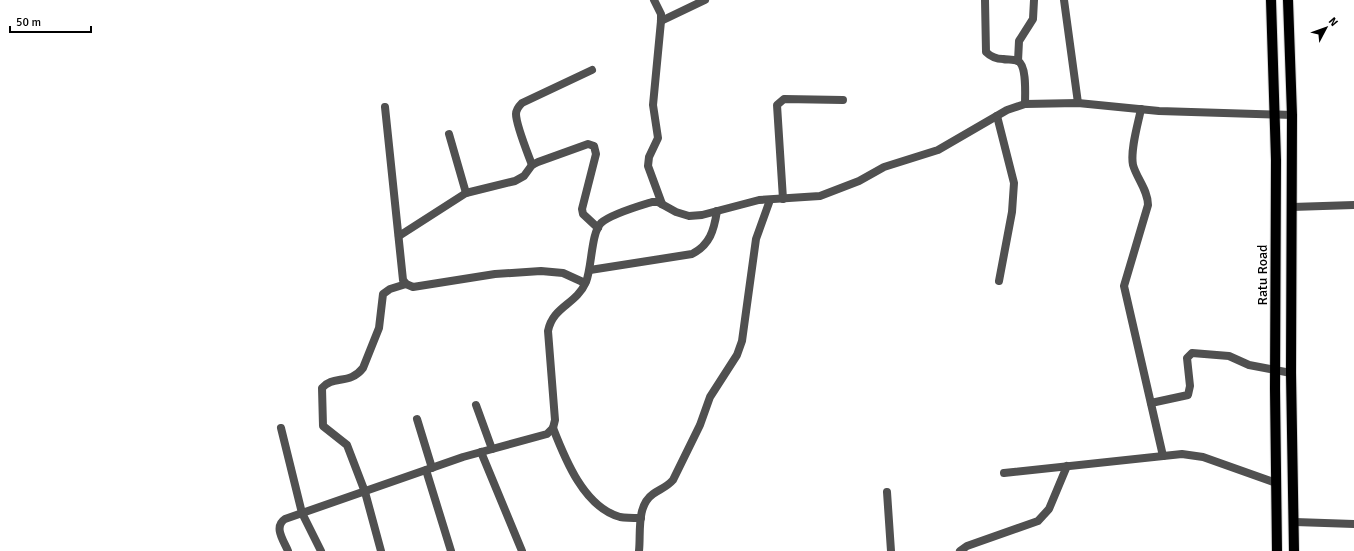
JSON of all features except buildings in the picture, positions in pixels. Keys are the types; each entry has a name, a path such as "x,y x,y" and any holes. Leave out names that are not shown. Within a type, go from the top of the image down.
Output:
{"main road":[{"name":"Ratu Road","path":"1271,0 1276,160 1275,369 1277,551"},
{"path":"1288,0 1292,114 1291,372 1295,522 1294,551"}],"street":[{"path":"654,0 660,14 661,21 653,105 658,138 649,157 648,166 662,204"},
{"path":"661,21 705,0"},
{"path":"985,0 986,52 996,59 1018,61 1022,65 1024,72 1025,104"},
{"path":"1018,61 1019,41 1033,19 1034,0"},
{"path":"1064,0 1078,103"},
{"path":"532,165 518,123 516,114 518,108 522,102 592,70"},
{"path":"783,199 776,105 784,99 843,100"},
{"path":"288,551 279,531 280,525 285,519 481,452 547,434 553,428 555,420 548,331 550,320 555,314 578,296 585,284 590,270 598,228 601,223 609,218 652,202 662,204 676,212 690,216 717,211 733,206 770,200 812,197 829,193 859,181 884,167 938,150 1007,110 1025,104 1078,103 1141,109 1275,115 1292,114"},
{"path":"384,107 403,280 406,284 413,288 495,274 541,271 563,273 585,284"},
{"path":"1141,109 1133,154 1133,163 1147,196 1148,206 1124,286 1163,456"},
{"path":"997,116 1014,183 1012,212 999,281"},
{"path":"449,134 466,193"},
{"path":"399,236 466,193 515,181 524,176 532,165 588,144 594,146 596,150 595,159 584,193 582,209 583,214 598,228"},
{"path":"639,551 641,511 648,499 673,480 700,425 710,397 737,355 742,341 756,239 770,200"},
{"path":"1292,207 1354,206"},
{"path":"590,270 692,254 699,250 711,236 717,211"},
{"path":"381,551 365,492 348,445 323,426 322,388 330,382 351,378 359,374 363,368 379,328 383,294 390,289 406,284"},
{"path":"1151,403 1188,396 1190,386 1186,358 1192,353 1229,356 1249,365 1291,372"},
{"path":"476,405 492,449"},
{"path":"417,419 450,551"},
{"path":"281,428 302,513 321,551"},
{"path":"553,428 570,468 590,496 608,511 620,517 641,518"},
{"path":"481,452 522,551"},
{"path":"1004,474 1182,454 1203,458 1276,483"},
{"path":"960,551 967,546 1038,521 1049,510 1067,466"},
{"path":"887,492 891,551"},
{"path":"1295,522 1354,524"}]}
